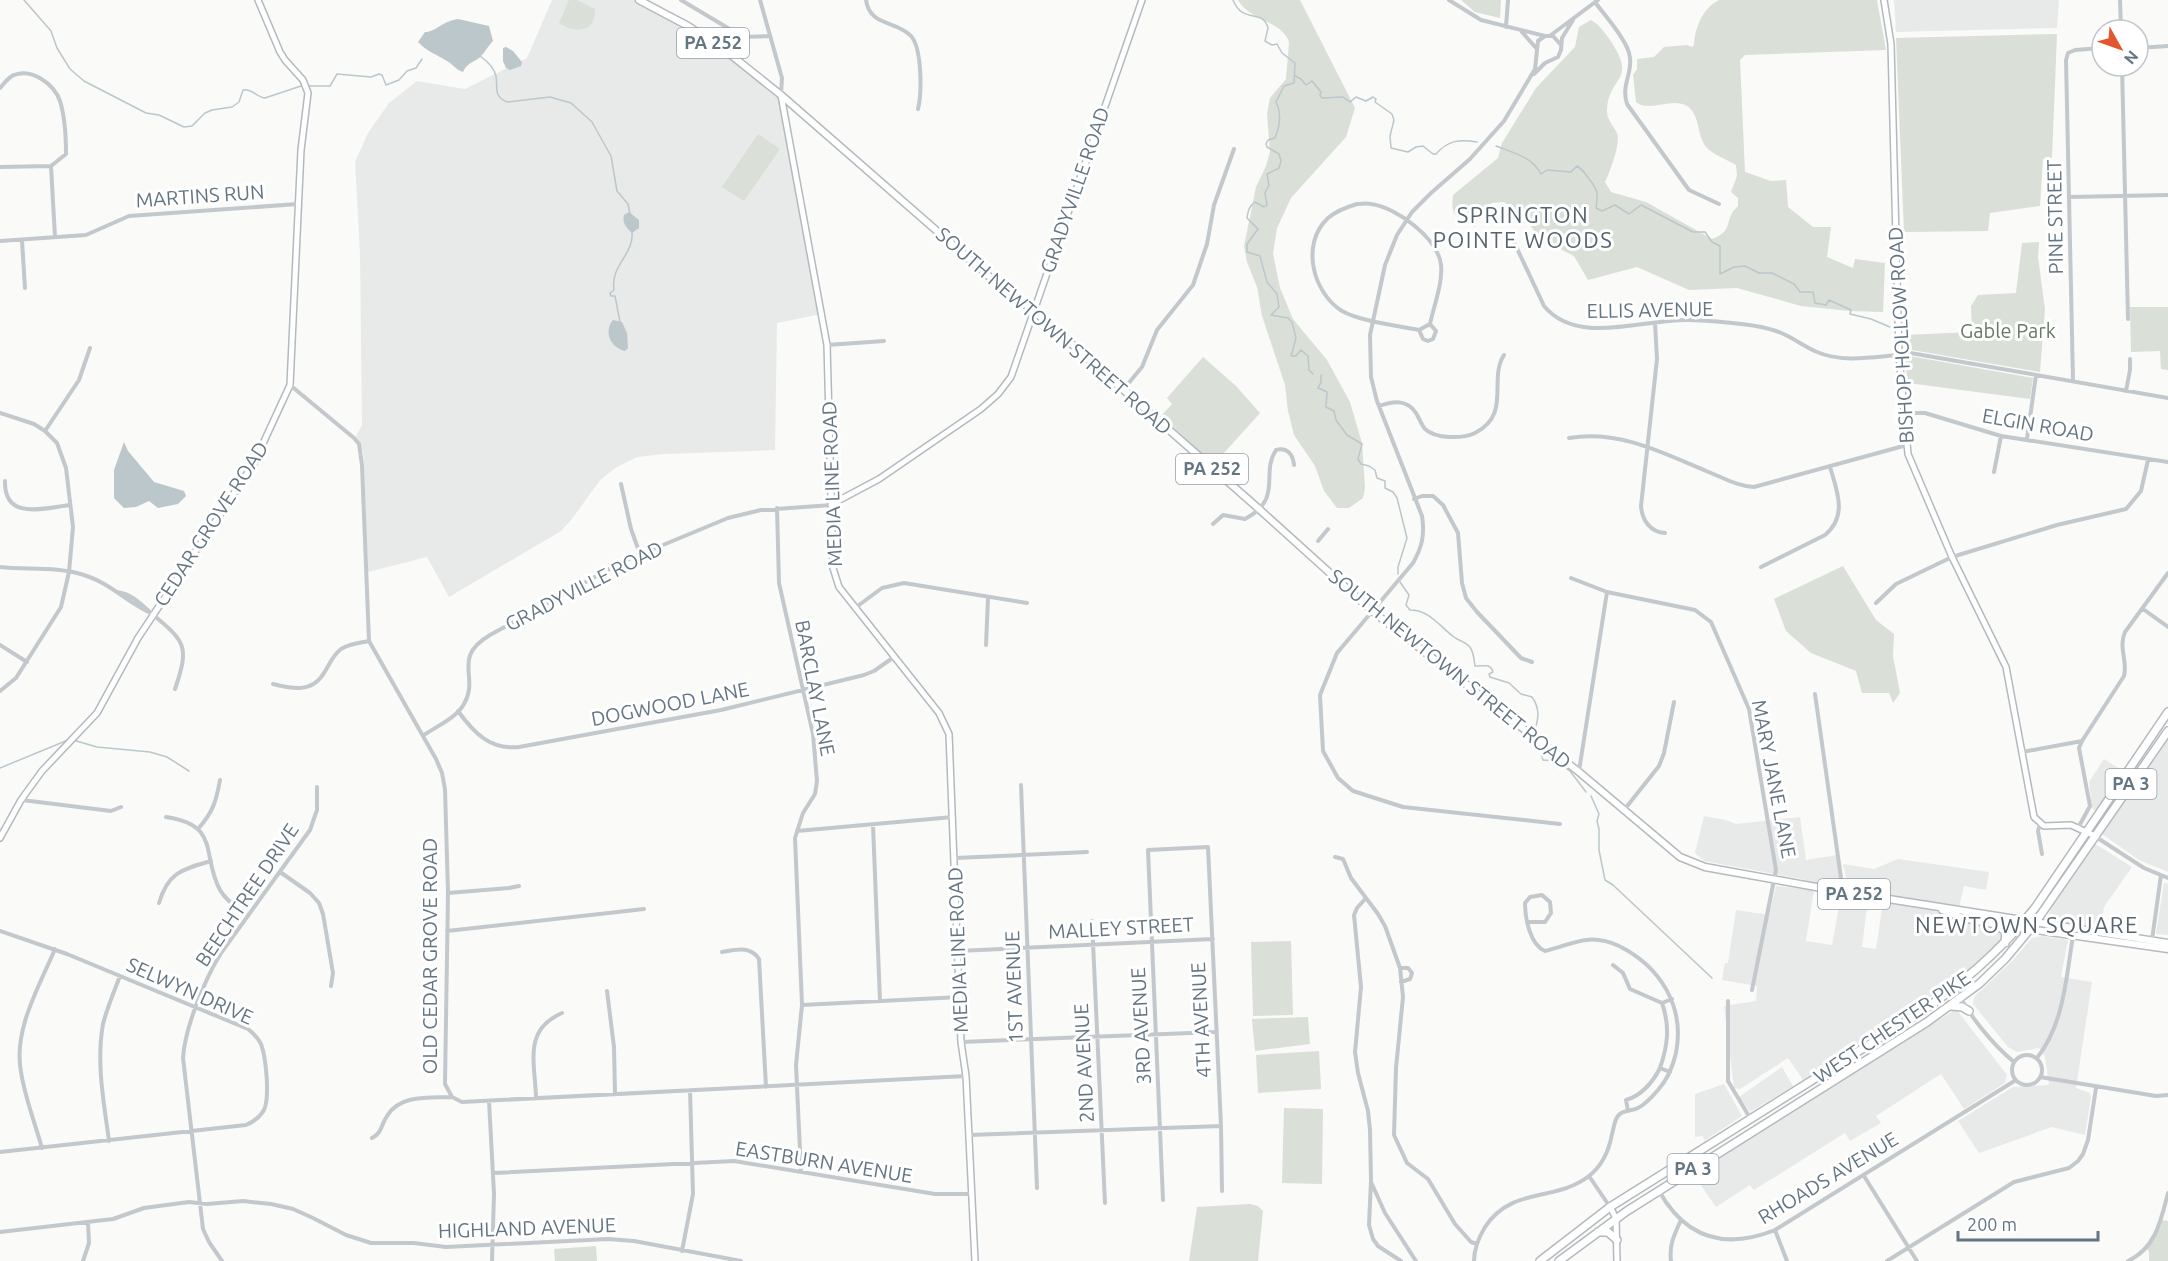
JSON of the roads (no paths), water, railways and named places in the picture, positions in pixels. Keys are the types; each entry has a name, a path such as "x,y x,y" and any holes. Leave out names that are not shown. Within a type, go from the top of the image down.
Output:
{"highway":[{"name":"WEST CHESTER PIKE","path":"1540,1261 1610,1207 1913,1017 1955,988 2005,944 2025,921 2168,712"},
{"name":"WEST CHESTER PIKE","path":"1559,1261 1616,1218 1961,999 1997,967 2030,930 2168,731"},
{"path":"1996,924 2006,932 2005,944"},
{"path":"1951,1006 1958,1006 1969,1011"},
{"path":"1596,1233 1608,1232 1617,1240"}],"main road":[{"name":"PA 252","path":"639,0 688,26 728,53 781,95"},
{"name":"SOUTH NEWTOWN STREET ROAD","path":"781,95 991,277 1034,311 1372,612 1579,772 1668,849 1690,863 1936,908"},
{"name":"PA 252","path":"1936,908 2168,943"},
{"name":"PA 252","path":"1936,908 1963,918 1996,924 2168,949"}],"street":[{"name":"CEDAR GROVE ROAD","path":"0,838 21,800 52,759 97,713 126,657 153,614 254,463 290,385 301,150 307,87 285,60 258,0"},
{"path":"681,0 743,37 768,36"},
{"name":"MEDIA LINE ROAD","path":"760,0 768,36 782,78 781,95 827,345 835,578 855,608 939,712 947,727 975,1261"},
{"path":"866,0 871,14 905,31 915,43 919,68 918,109"},
{"name":"GRADYVILLE ROAD","path":"458,711 469,694 470,684 467,670 469,656 482,639 640,554 728,518 777,508 832,504 879,479 981,409 998,394 1011,377 1142,0"},
{"path":"1449,0 1481,20 1548,36 1557,39 1561,45"},
{"path":"1506,27 1508,0"},
{"name":"BISHOP HOLLOW ROAD","path":"1884,0 1891,44 1899,353 1908,454 1952,557 2006,667 2031,807 2034,817 2040,824 2038,831 2042,854"},
{"path":"2120,0 2121,18"},
{"path":"1531,78 1536,66 1539,39 1573,20 1597,1 1628,48 1630,68 1624,94 1627,104 1689,190 1719,204"},
{"path":"1560,824 1403,807 1353,791 1338,778 1323,751 1320,695 1337,653 1413,563 1421,549 1424,532 1422,516 1379,406 1370,363 1372,320 1388,257 1406,219 1431,193 1485,145 1504,121 1531,78 1542,65 1558,57 1563,35 1573,20"},
{"path":"1522,31 1542,59 1550,61"},
{"path":"2150,47 2168,46"},
{"name":"PINE STREET","path":"2073,380 2066,60 2068,53 2090,49"},
{"path":"0,88 13,75 26,74 38,77 52,89 59,98 66,154 51,166 0,167"},
{"path":"2122,78 2128,318"},
{"path":"1123,390 1139,372 1156,330 1193,285 1207,244 1214,205 1234,148"},
{"path":"51,166 55,237"},
{"path":"2069,197 2168,195"},
{"name":"MARTINS RUN","path":"0,241 86,235 129,216 298,204"},
{"path":"1357,204 1372,204 1406,219 1428,238 1437,250 1441,263 1441,276 1430,324 1419,330 1372,320 1357,317 1342,310 1329,300 1315,276 1313,260 1319,230 1328,218 1342,209 1357,204"},
{"path":"22,241 24,288"},
{"name":"ELLIS AVENUE","path":"1514,242 1539,298 1550,313 1576,325 1594,328 1692,320 1763,327 1780,332 1816,352 1836,357 1869,358 1899,353 2073,380 2168,398"},
{"path":"1655,323 1657,359 1641,506 1642,515 1647,524 1658,533 1665,533"},
{"path":"1419,330 1423,339 1428,341 1433,339 1436,331 1430,324"},
{"path":"827,345 884,341"},
{"path":"45,431 79,380 90,348"},
{"path":"1379,406 1396,401 1403,402 1415,411 1423,427 1436,434 1462,436 1474,433 1492,417 1497,405 1499,362 1503,355"},
{"path":"2126,391 2130,359"},
{"path":"2027,439 2036,375"},
{"name":"OLD CEDAR GROVE ROAD","path":"290,385 348,432 359,444 362,465 369,641 424,735 440,767 443,779 448,893 445,1084 452,1097 462,1102 489,1101 966,1076"},
{"path":"0,413 34,424 57,443 66,468 73,527 69,572 60,607 16,678 0,691"},
{"name":"ELGIN ROAD","path":"1904,413 1925,413 2001,436 2168,462"},
{"path":"1569,438 1595,434 1647,446 1745,486 1763,485 1907,445"},
{"path":"1994,472 2001,436"},
{"path":"1213,524 1223,515 1245,519 1259,509 1270,492 1272,457 1276,450 1289,452 1293,457 1294,465"},
{"path":"1876,603 1896,584 1952,557 2057,525 2126,509 2141,491 2148,460"},
{"path":"1761,567 1825,535 1836,523 1840,508 1830,467"},
{"path":"5,481 4,491 7,499 14,506 23,509 70,505"},
{"path":"621,484 631,529 640,554"},
{"path":"1414,499 1434,496 1443,505 1458,533 1462,583 1466,598 1521,658 1532,662"},
{"name":"BARCLAY LANE","path":"777,508 779,583 813,734 817,787 796,831 795,848 802,1005 796,1054 801,1172"},
{"path":"1318,541 1328,530"},
{"path":"0,567 69,572 98,580 115,591 126,593 169,626 181,644 183,663 175,689"},
{"path":"2078,828 2090,806 2079,748 2124,676 2126,668 2122,639 2168,573"},
{"name":"MARY JANE LANE","path":"1571,578 1608,592 1695,610 1711,622 1749,709 1776,870 1752,990"},
{"path":"855,608 882,588 904,583 1027,603"},
{"path":"1579,772 1608,592"},
{"path":"986,645 988,598"},
{"path":"2143,609 2168,627"},
{"path":"273,684 292,689 312,685 324,674 333,657 340,650 369,641"},
{"path":"0,645 27,662"},
{"name":"DOGWOOD LANE","path":"458,711 478,736 496,746 512,748 721,710 803,691 864,675 874,671 895,656"},
{"path":"1815,693 1844,892"},
{"path":"1623,811 1659,766 1664,753 1674,702"},
{"path":"424,735 458,711"},
{"path":"2022,752 2082,741"},
{"path":"198,829 215,805 220,780"},
{"name":"1ST AVENUE","path":"1021,785 1037,1188"},
{"name":"BEECHTREE DRIVE","path":"222,1261 206,1236 200,1203 183,1058 186,1035 216,961 315,820 317,787"},
{"path":"21,800 111,811 121,807"},
{"path":"796,831 953,817"},
{"path":"166,818 185,821 198,829 206,841 222,895 248,916"},
{"path":"2040,824 2048,827 2071,825 2094,836 2135,863 2168,878"},
{"path":"873,825 880,1001"},
{"name":"4TH AVENUE","path":"1148,850 1208,847 1222,1191"},
{"name":"3RD AVENUE","path":"1148,850 1163,1200"},
{"path":"955,858 1087,852"},
{"path":"1335,857 1343,859 1351,878 1385,926 1400,968 1403,997 1396,1068 1394,1135 1407,1163 1428,1179 1455,1224 1471,1242 1477,1244"},
{"path":"159,903 163,889 176,873 211,861"},
{"path":"280,872 310,893 319,903 333,973 331,986"},
{"path":"2152,941 2161,875"},
{"path":"448,893 509,888 519,885"},
{"path":"1474,1261 1477,1244 1488,1223 1509,1204 1520,1198 1572,1186 1597,1169 1607,1153 1617,1118 1624,1111 1638,1108 1651,1098 1663,1084 1675,1059 1678,1029 1672,999 1663,982 1651,968 1640,958 1605,941 1589,939 1573,941 1552,949 1542,950 1534,944 1528,922 1525,911 1525,903 1527,899 1536,894 1547,897 1552,907 1548,919 1540,923 1528,922"},
{"path":"1366,898 1354,915 1361,987 1355,1052 1368,1111 1371,1181 1368,1218 1373,1239 1383,1251 1401,1261"},
{"path":"447,931 644,909"},
{"name":"2ND AVENUE","path":"1092,921 1105,1203"},
{"name":"SELWYN DRIVE","path":"0,931 55,949 197,1007 248,1029 257,1038 263,1052 267,1095 264,1110 251,1123 191,1132"},
{"path":"2037,1058 2048,1042 2058,1018 2073,936"},
{"name":"MALLEY STREET","path":"958,951 1213,939"},
{"path":"42,1148 21,1073 19,1052 23,1028 55,949"},
{"path":"722,952 746,949 755,953 759,959 766,1087"},
{"path":"1613,965 1623,974 1630,989 1662,1003 1672,999"},
{"path":"1400,968 1408,968 1412,973 1410,979 1401,982"},
{"path":"108,1141 101,1072 101,1039 108,1005 120,976"},
{"path":"1955,988 1969,1011 1998,1048 2014,1062"},
{"path":"608,991 614,1047 615,1094"},
{"path":"802,1005 960,997"},
{"path":"1728,1000 1728,1083 1750,1119"},
{"path":"1628,1111 1626,1100 1635,1098 1642,1092 1660,1068 1668,1038 1668,1025 1662,1003"},
{"path":"536,1098 534,1050 536,1035 546,1022 562,1012"},
{"path":"962,1042 1217,1032"},
{"path":"2025,1055 2037,1058 2042,1066 2040,1077 2036,1082 2027,1085 2016,1080 2012,1070 2014,1062 2025,1055"},
{"path":"1660,1068 1670,1072"},
{"path":"2040,1077 2096,1088 2156,1096 2168,1095"},
{"name":"RHOADS AVENUE","path":"1658,1191 1669,1208 1701,1234 1717,1239 1738,1241 1756,1238 1775,1230 1864,1176 2016,1080"},
{"path":"1887,1261 2014,1182 2069,1168 2078,1161 2088,1140 2096,1088"},
{"path":"682,1251 693,1194 694,1163 690,1090"},
{"path":"372,1138 381,1131 389,1112 399,1104 414,1099 452,1097"},
{"path":"489,1101 493,1173 492,1261"},
{"path":"969,1135 1221,1126"},
{"path":"0,1152 191,1132"},
{"name":"EASTBURN AVENUE","path":"493,1173 734,1161 935,1194 972,1194"},
{"path":"1588,1176 1616,1218 1617,1261"},
{"path":"1864,1176 1917,1261"},
{"path":"1371,1181 1384,1213 1416,1261"},
{"path":"2128,1261 2141,1252 2155,1236 2168,1193"},
{"name":"HIGHLAND AVENUE","path":"0,1232 122,1217 144,1208 189,1202 243,1201 280,1206 313,1218 346,1235 371,1243 414,1243 446,1247 608,1239 634,1241 741,1261"},
{"path":"1671,1261 1672,1240 1681,1220"},
{"path":"83,1261 89,1243 88,1222"},
{"path":"1775,1230 1787,1261"}],"waterway":[{"path":"24,0 51,31 57,48 70,69 84,81 146,113 159,115 184,127 192,126 205,113 212,110 232,107 239,102 243,90 249,90 265,98 301,86"},
{"path":"1233,0 1242,12 1265,22 1268,28 1265,41 1272,45 1277,44 1282,53 1295,63 1294,83 1284,86 1276,102 1280,116 1277,134 1266,144 1279,154 1281,161 1279,168 1267,174 1269,185 1265,193 1267,205 1264,207 1255,202 1249,209 1247,218 1258,229 1247,244 1247,252 1260,256 1267,282 1277,294 1279,307 1271,315 1288,318 1292,322 1296,338 1291,356 1296,356 1301,350 1308,356 1309,370 1313,374"},
{"path":"480,56 494,70 497,91 503,100 507,102 550,97 571,103 592,122 611,156 617,191 628,204 630,214"},
{"path":"309,86 330,86 337,74 371,77 379,74 382,75 386,85 399,80 407,71 416,68 422,59"},
{"path":"1295,76 1306,85 1312,81 1321,92 1322,98 1343,97 1350,102 1356,97 1366,101 1373,97 1376,99 1375,102 1392,114 1394,120 1390,136 1391,148 1408,152 1423,146 1436,154 1445,146 1455,142 1477,142"},
{"path":"1496,146 1516,153 1533,163 1541,174 1547,170 1571,172 1577,166 1595,187 1596,208 1602,211 1615,205 1629,214 1641,205 1693,232 1705,232 1712,242 1720,246 1720,274 1734,267 1745,266 1759,273 1772,273 1794,284 1800,292 1813,292 1815,303 1826,305 1829,300 1851,310 1850,314 1890,327"},
{"path":"620,322 615,296 611,296 610,293 614,290 615,274 632,240 632,233"},
{"path":"1321,375 1318,388 1327,392 1326,407 1334,411 1336,420 1347,435 1362,444 1358,459 1361,464 1375,470 1377,478 1385,481 1385,488 1393,492 1397,498 1407,538 1398,574"},
{"path":"1400,582 1409,595 1406,605 1410,610 1429,616 1454,637 1468,645 1475,666 1486,666 1492,669 1490,677 1509,683 1521,694 1532,697 1538,714 1534,732"},
{"path":"0,768 68,740"},
{"path":"73,740 97,747 150,752 167,757 189,771"},
{"path":"1532,741 1538,746 1543,760 1555,761 1570,771 1586,792"},
{"path":"1591,796 1599,814 1597,821 1599,850 1605,880 1712,978"}],"district":[{"name":"SPRINGTON POINTE WOODS","path":"1523,228"},
{"name":"NEWTOWN SQUARE","path":"2027,925"}],"park label":[{"name":"Gable Park","path":"2008,331"}]}
